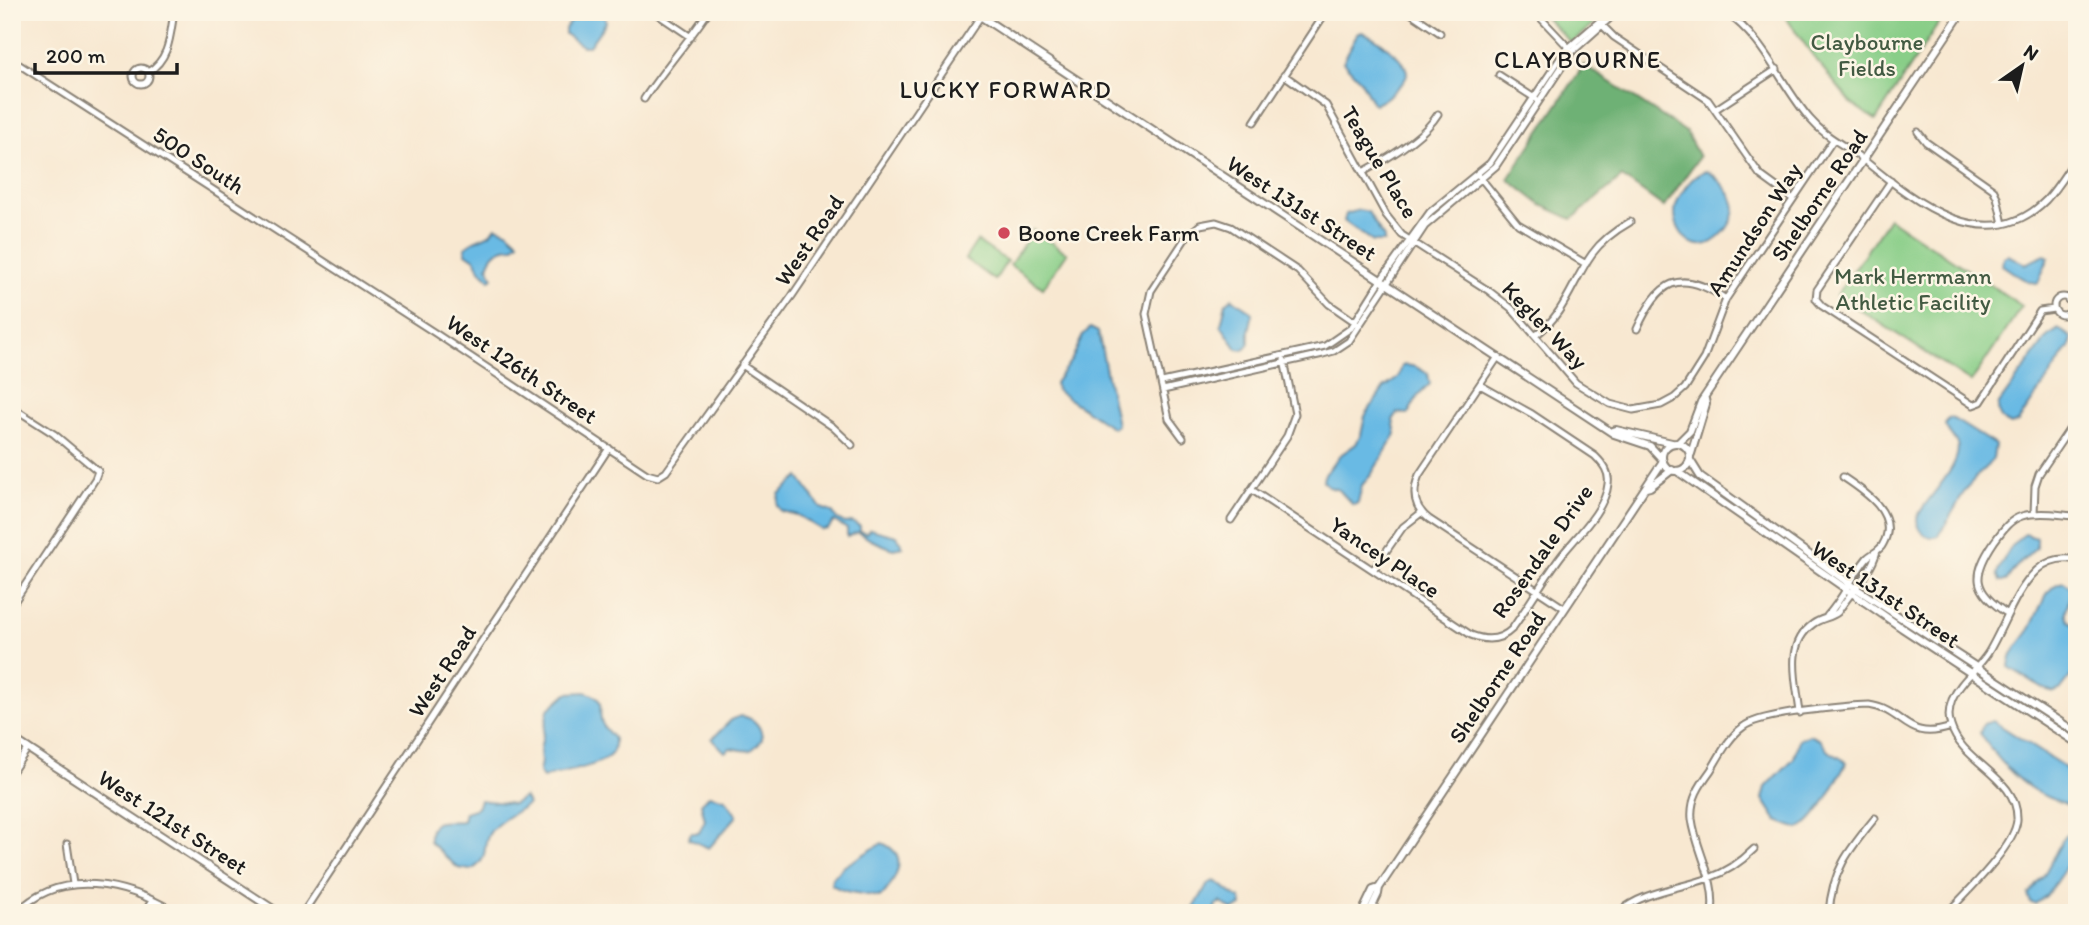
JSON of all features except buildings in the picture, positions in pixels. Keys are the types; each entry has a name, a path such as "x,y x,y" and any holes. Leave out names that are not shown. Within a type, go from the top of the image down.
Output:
{"street":[{"path":"148,72 159,64 167,49 174,12"},
{"path":"654,12 691,37"},
{"path":"643,99 708,12"},
{"name":"West 131st Street","path":"974,12 1619,436 1654,448 1662,460"},
{"path":"1254,122 1326,12"},
{"path":"1409,12 1440,33"},
{"path":"1535,12 1571,50"},
{"path":"1601,24 1609,12"},
{"path":"1162,382 1334,351 1349,341 1430,212 1501,159 1537,99 1571,50 1617,12"},
{"path":"1725,12 1752,35 1811,120 1833,140 1891,181 1953,220 1973,226 2015,221 2040,206 2077,157"},
{"name":"Shelborne Road","path":"1675,443 1688,433 1698,410 1962,12"},
{"name":"West Road","path":"658,477 667,471 846,218 980,17"},
{"path":"1601,24 1614,37 1703,96 1716,109 1760,175 1793,199"},
{"name":"500 South","path":"12,60 366,289"},
{"path":"1716,109 1777,69"},
{"name":"Teague Place","path":"1284,75 1326,105 1389,220 1412,242"},
{"path":"1499,75 1537,99"},
{"path":"1363,173 1387,159 1425,129 1438,114"},
{"path":"1918,132 1926,142 1993,189 2003,224"},
{"name":"Amundson Way","path":"1661,405 1680,393 1700,366 1726,299 1833,140"},
{"path":"1480,177 1518,224 1586,264"},
{"path":"1891,181 1817,290 1816,299 1822,306 1973,405 1978,404 1985,396 2040,312 2054,309 2063,315 2070,311"},
{"path":"1183,438 1169,419 1146,314 1149,297 1193,228 1208,222 1231,227 1297,271 1329,304 1358,324"},
{"path":"1536,335 1557,316 1586,264 1604,241 1630,222"},
{"name":"Kegler Way","path":"1412,242 1502,300 1536,335 1569,376 1602,400 1633,410 1661,405"},
{"path":"1637,329 1652,299 1659,291 1674,283 1703,285 1726,299"},
{"path":"2068,300 2077,287"},
{"name":"West 126th Street","path":"366,289 647,474 658,477"},
{"path":"2054,309 2058,299 2063,298 2068,300 2070,311"},
{"path":"2070,311 2077,316"},
{"path":"1498,357 1419,475 1414,492 1421,513 1564,608"},
{"path":"1163,390 1284,359"},
{"path":"1231,520 1294,422 1295,414 1284,359"},
{"path":"743,365 833,427 852,445"},
{"name":"Rosendale Drive","path":"1480,385 1531,414 1595,456 1607,473 1609,481 1605,495 1590,519 1537,590 1513,629 1504,636"},
{"name":"Shelborne Road","path":"1690,458 1706,399"},
{"path":"12,407 54,434 99,471 12,605"},
{"path":"2034,514 2035,486 2039,474 2077,418"},
{"name":"West 131st Street","path":"1613,431 1675,443"},
{"path":"1675,443 1688,449 1690,458 1685,468 1675,471 1662,460 1665,448 1675,443"},
{"name":"West Road","path":"303,913 609,448"},
{"name":"West 131st Street","path":"1690,458 1700,476 1851,589"},
{"name":"Shelborne Road","path":"1369,913 1379,888 1662,460"},
{"name":"West 131st Street","path":"1675,471 1974,670 2077,733"},
{"name":"Shelborne Road","path":"1646,488 1675,471"},
{"path":"1800,713 1794,658 1800,636 1814,623 1826,617 1874,563 1886,534 1884,514 1874,499 1843,477"},
{"name":"Yancey Place","path":"1252,490 1471,635 1489,640 1504,636"},
{"path":"1373,570 1403,527 1421,513"},
{"path":"2008,614 1988,599 1981,589 1979,568 2003,529 2015,519 2034,514 2077,516"},
{"path":"1947,913 2008,844 2017,818 2014,801 2008,792 1963,748 1951,727 1949,713 1952,702 1990,650 2008,614 2038,570 2052,560 2077,560"},
{"name":"West 131st Street","path":"1974,670 2077,743"},
{"path":"1712,913 1713,897 1692,816 1693,802 1729,742 1742,727 1763,717 1869,705 1882,708 1922,732 1935,732 1951,727"},
{"name":"West 121st Street","path":"12,738 279,913"},
{"path":"12,772 28,748"},
{"path":"1829,913 1833,884 1840,866 1849,850 1875,818"},
{"path":"67,844 73,884"},
{"path":"1618,913 1641,898 1709,878 1732,867 1754,849"},
{"path":"12,906 16,912 43,893 73,884 106,885 177,913"},
{"name":"Shelborne Road","path":"1362,913 1373,890 1379,888"},
{"path":"145,913 152,901"}],"green space":[{"path":"1540,12 1608,12 1571,43"},
{"name":"Claybourne Fields","path":"1782,12 1946,12 1876,120 1852,104"},
{"path":"1584,65 1686,132 1699,157 1664,207 1622,177 1572,219 1541,205 1508,179"},
{"name":"Mark Herrmann Athletic Facility","path":"1889,218 2022,306 1971,382 1837,295"},
{"path":"1033,230 1067,253 1043,288 1010,265"},
{"path":"977,241 1007,261 995,280 965,259"}],"water":[{"path":"576,12 604,12 606,22 589,46 582,46 565,34 565,29"},
{"path":"1362,32 1395,54 1407,73 1400,85 1375,104 1361,81 1343,62 1357,34"},
{"path":"1706,171 1724,187 1732,198 1735,209 1723,233 1705,245 1699,245 1689,241 1682,233 1675,213 1685,188 1695,177"},
{"path":"1359,210 1368,212 1384,242 1373,242 1344,221 1346,214"},
{"path":"496,227 507,231 519,242 494,255 488,267 493,278 490,280 480,270 476,260 466,253 465,248"},
{"path":"2008,255 2025,264 2045,255 2049,257 2038,283 2033,283 2002,265 2003,257"},
{"path":"1232,298 1253,313 1249,344 1244,350 1237,349 1221,325 1226,303"},
{"path":"1090,328 1098,332 1117,425 1113,428 1057,391 1055,383 1072,359 1083,335"},
{"path":"2059,329 2072,338 2070,346 2018,422 2011,425 1999,414 1999,404 2047,337"},
{"path":"1406,365 1428,374 1430,384 1418,396 1408,414 1398,413 1393,420 1396,434 1362,485 1358,503 1353,505 1339,490 1329,487 1323,481 1324,476 1339,456 1356,444 1365,416 1384,388 1398,378 1402,366"},
{"path":"1952,418 1995,445 1993,459 1967,487 1939,536 1930,537 1921,530 1917,518 1955,462 1957,444 1945,425 1948,419"},
{"path":"799,477 821,508 832,512 845,523 852,522 860,526 860,531 866,533 870,529 897,536 903,547 893,549 858,532 847,537 847,529 834,521 828,529 822,530 797,515 781,511 777,505 779,494"},
{"path":"2025,534 2036,538 2036,548 2006,581 2000,581 1997,574 2005,557"},
{"path":"2064,582 2071,588 2066,609 2067,618 2077,627 2077,668 2060,690 2053,692 2009,667 2014,652 2030,629 2047,594"},
{"path":"585,692 600,702 601,720 614,739 613,751 609,757 592,765 543,778 539,772 540,750 548,710 567,693"},
{"path":"740,716 756,723 762,739 752,750 730,748 725,752 712,739 731,720"},
{"path":"1993,721 2075,776 2077,801 2070,806 2047,797 2014,775 1980,733 1983,724"},
{"path":"1810,735 1847,762 1819,809 1798,829 1777,821 1763,799 1766,787 1794,758 1799,739"},
{"path":"709,795 725,799 737,816 709,848 688,839 691,833 699,833 705,820 701,804"},
{"path":"524,797 528,804 494,827 486,841 484,856 471,870 458,868 430,842 430,833 435,823 463,821 465,812 477,808 480,800 513,804"},
{"path":"2072,831 2077,833 2076,852 2047,895 2035,904 2031,903 2028,895 2044,875 2065,835"},
{"path":"882,843 891,848 898,860 893,881 883,895 879,897 848,891 831,884 832,878 843,867"},
{"path":"1214,881 1241,899 1242,906 1233,910 1220,902 1215,906 1216,913 1191,913 1208,884"}],"place":[{"name":"Boone Creek Farm","path":"1004,233"}],"district":[{"name":"CLAYBOURNE","path":"1578,60"},
{"name":"LUCKY FORWARD","path":"1006,90"}]}
